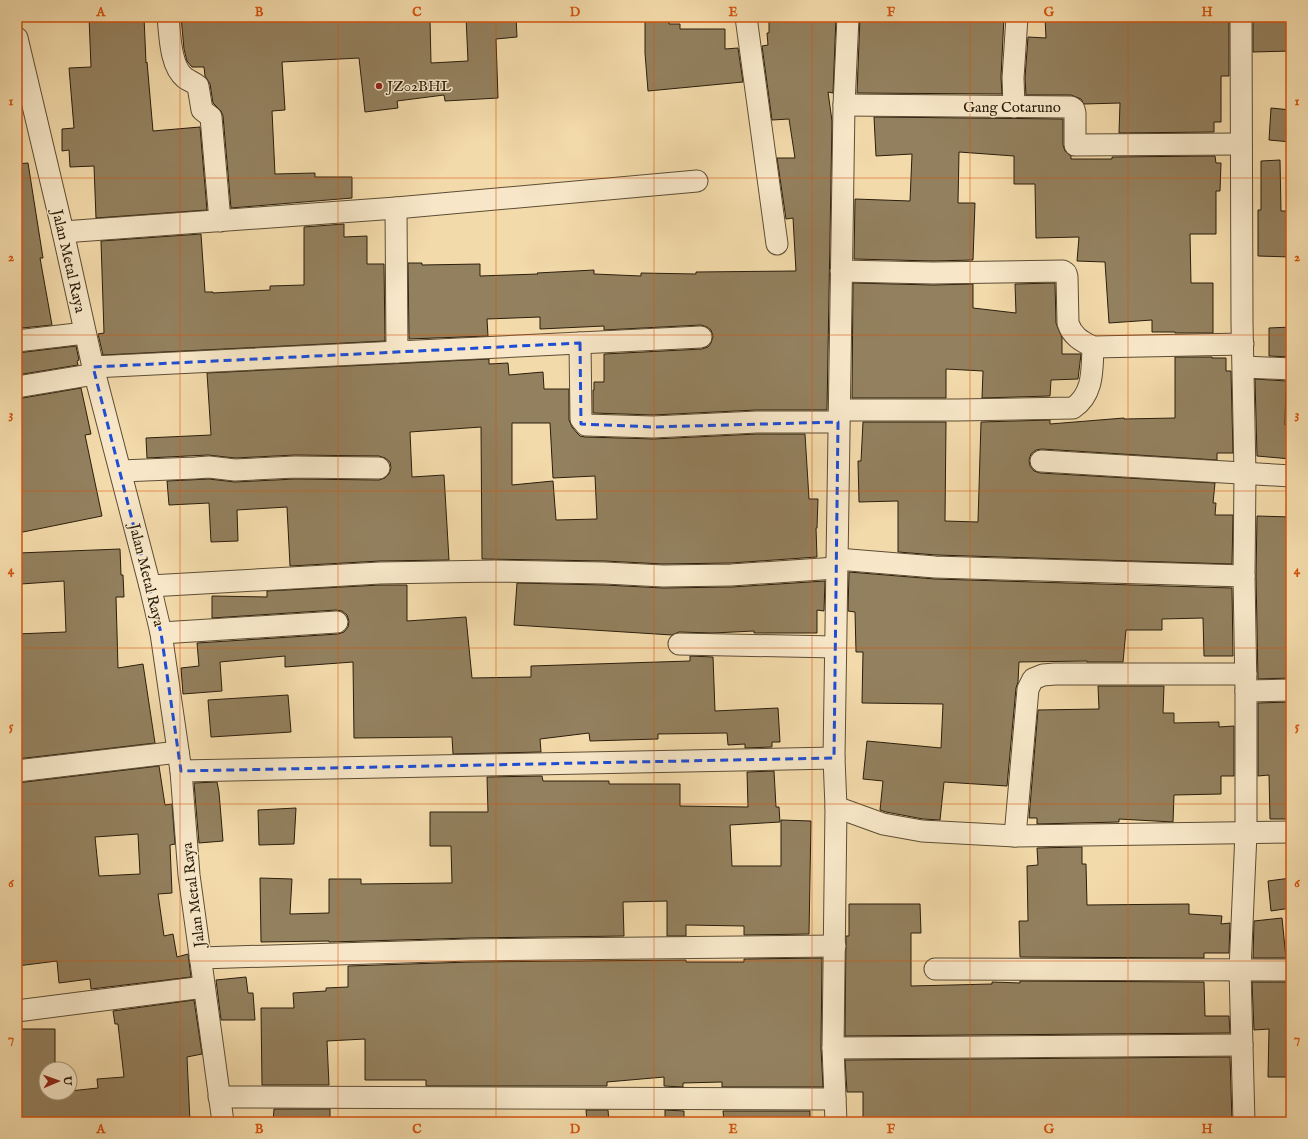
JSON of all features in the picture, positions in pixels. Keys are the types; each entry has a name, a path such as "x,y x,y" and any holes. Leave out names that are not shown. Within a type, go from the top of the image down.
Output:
{"street":[{"path":"168,17 172,52 176,66 186,79 196,83 198,86 202,110 211,117 220,220"},
{"path":"746,17 777,244"},
{"path":"836,1122 833,1048 836,807 834,758 835,647 844,105 848,17"},
{"path":"1014,107 1013,78 1017,17"},
{"path":"1241,17 1246,833 1240,970 1244,1122"},
{"name":"Jalan Metal Raya","path":"17,38 63,232 85,333 161,633 180,762 189,875 223,1122"},
{"name":"Gang Cotaruno","path":"844,105 1071,107 1074,109 1075,145 1241,144"},
{"path":"63,232 396,208 697,181"},
{"path":"396,208 396,352"},
{"path":"841,271 933,273 1063,271 1066,273 1069,328 1077,338 1093,347 1243,344"},
{"path":"17,341 85,333"},
{"path":"17,387 94,370 396,352 701,337"},
{"path":"580,343 581,419 586,425 654,427 957,410 1073,408 1085,397 1090,387 1093,347"},
{"path":"1244,367 1291,369"},
{"path":"1041,461 1291,476"},
{"path":"120,471 202,468 235,470 295,467 379,468"},
{"path":"150,586 395,573 502,571 663,576 731,575 837,564 1244,576"},
{"path":"161,633 337,622"},
{"path":"679,644 835,647"},
{"path":"1015,836 1028,689 1033,679 1043,675 1055,674 1246,682 1291,690"},
{"path":"17,770 180,762 834,758"},
{"path":"836,807 883,824 922,831 1015,836 1291,832"},
{"path":"200,958 470,950 835,946"},
{"path":"935,969 1291,970"},
{"path":"17,1011 204,987"},
{"path":"833,1048 1242,1045"},
{"path":"220,1097 835,1099"}],"highlighted area":[{"path":"580,343 581,424 653,427 838,422 834,758 181,771 161,633 93,367"}],"building":[{"path":"89,17 144,17 146,63 147,62 153,131 200,127 207,210 96,218 94,166 70,167 69,150 62,151 62,129 74,128 69,68 91,67"},
{"path":"181,17 381,17 381,21 430,20 431,63 468,61 466,17 516,17 517,37 496,39 498,98 445,101 444,95 397,101 398,108 365,112 359,58 282,62 285,110 272,111 275,174 315,173 315,177 352,177 352,198 231,208 223,116 221,111 213,103 210,84 205,76 204,67 192,67 187,61 184,49"},
{"path":"645,17 669,17 669,24 680,24 680,29 725,29 725,49 738,48 743,82 648,91 645,53"},
{"path":"769,17 836,17 833,93 828,92 832,121 827,410 756,410 653,415 593,413 594,382 604,382 604,354 702,349 708,347 713,336 711,330 701,325 604,330 604,326 540,329 540,317 487,319 488,336 409,339 408,263 422,263 422,265 480,264 480,276 594,270 594,274 641,276 641,273 696,274 696,272 796,271 793,218 786,219 777,158 795,158 789,119 772,120 762,46 768,45 767,33 769,33"},
{"path":"860,17 1004,17 1001,77 1002,94 857,93"},
{"path":"1045,17 1229,17 1229,76 1221,76 1221,122 1214,122 1214,132 1119,133 1120,103 1084,104 1081,99 1071,95 1026,95 1025,78 1028,37 1046,38"},
{"path":"1253,17 1291,17 1291,51 1253,52"},
{"path":"1271,108 1291,110 1291,142 1269,140"},
{"path":"874,117 1063,119 1063,145 1065,151 1071,156 1071,159 1215,156 1216,163 1221,163 1220,191 1216,191 1216,234 1190,234 1191,283 1213,283 1213,333 1152,332 1152,320 1109,323 1105,262 1077,261 1079,237 1036,238 1035,184 1014,184 1014,156 959,152 958,203 975,203 973,260 933,261 854,259 855,199 910,201 912,154 876,156"},
{"path":"1280,160 1281,211 1291,211 1291,257 1258,256 1258,210 1261,210 1261,161"},
{"path":"28,163 43,258 40,258 52,325 22,328 17,303 17,164"},
{"path":"344,224 344,237 367,236 367,264 384,264 385,341 103,355 98,334 104,333 101,241 201,234 205,292 213,293 270,290 270,286 304,285 304,227"},
{"path":"853,283 933,285 973,284 973,308 1016,313 1015,284 1055,283 1056,323 1062,338 1062,354 1081,354 1078,379 1051,380 1050,396 982,398 983,371 946,369 946,398 852,398"},
{"path":"1291,327 1291,357 1269,356 1269,328"},
{"path":"76,346 79,360 77,361 78,365 17,375 17,353"},
{"path":"1175,357 1226,358 1226,371 1231,371 1233,453 1217,453 1217,460 1042,449 1036,450 1031,454 1029,460 1030,466 1034,471 1040,473 1215,483 1213,503 1216,503 1215,515 1233,515 1232,564 936,555 898,552 898,501 859,502 858,461 861,461 863,422 946,422 945,521 978,522 981,422 1050,420 1050,424 1124,418 1175,418"},
{"path":"489,359 489,364 508,363 509,375 543,372 544,389 569,389 569,420 572,427 580,436 654,439 757,434 805,434 809,499 818,499 816,528 817,557 731,563 663,564 605,561 482,559 481,427 410,432 412,477 444,475 449,560 380,561 290,566 287,507 237,510 238,541 211,542 209,503 169,505 167,481 209,479 235,482 295,479 379,480 385,478 389,474 391,468 390,462 379,456 295,455 235,458 208,455 147,458 146,438 211,435 207,373","holes":["512,423 550,423 553,478 595,476 597,519 556,520 553,481 512,485"]},
{"path":"1255,379 1286,381 1285,425 1291,425 1291,459 1257,456"},
{"path":"81,388 91,434 85,435 102,516 18,533 17,399"},
{"path":"1257,516 1291,517 1291,678 1258,679 1256,576"},
{"path":"120,549 124,597 116,597 118,668 143,664 155,743 17,759 17,634 66,632 64,581 21,584 19,553"},
{"path":"849,572 935,579 1232,588 1233,656 1204,656 1203,618 1162,619 1162,630 1126,630 1123,662 1019,662 1007,786 944,782 940,820 923,819 886,812 880,810 883,781 863,779 867,741 941,748 943,704 862,703 863,652 856,652 855,612 848,611"},
{"path":"825,581 824,611 817,610 817,633 754,633 754,631 713,633 679,632 672,635 514,625 517,583 663,588 732,587"},
{"path":"407,585 407,621 466,617 472,678 531,677 531,666 690,661 690,656 713,657 715,711 778,708 780,742 772,742 772,747 745,748 745,744 728,745 727,733 658,734 658,739 590,741 589,733 540,739 541,752 453,754 452,737 354,738 353,662 285,667 285,656 220,662 222,691 183,694 181,668 199,666 197,643 338,634 344,632 348,627 349,621 347,615 342,611 336,610 212,618 212,596 267,597 267,591"},
{"path":"1098,686 1164,686 1163,713 1174,713 1174,723 1219,722 1219,727 1234,726 1234,776 1221,776 1221,794 1174,795 1173,822 1119,819 1119,822 1037,824 1037,818 1029,818 1038,710 1099,709"},
{"path":"288,695 291,732 211,737 208,700"},
{"path":"1291,702 1291,721 1288,721 1288,780 1291,780 1291,819 1270,819 1269,775 1258,776 1258,703"},
{"path":"159,766 165,805 172,804 175,844 170,845 172,893 158,894 164,936 173,934 177,957 188,954 191,977 91,989 90,979 59,983 57,961 17,966 17,924 21,924 17,863 17,783","holes":["138,834 140,874 99,876 95,837"]},
{"path":"774,771 776,807 779,807 780,822 730,825 732,866 781,866 781,820 811,821 809,934 744,935 744,926 686,925 686,936 667,936 667,901 623,902 624,936 261,942 260,878 292,879 290,914 329,913 329,879 361,879 361,884 452,883 451,846 430,846 430,812 488,812 487,777 542,776 543,781 609,781 609,784 680,784 680,806 748,807 747,772"},
{"path":"217,782 223,841 199,843 194,783"},
{"path":"296,808 294,844 259,845 258,810"},
{"path":"1082,847 1082,864 1086,864 1087,905 1189,904 1189,914 1222,916 1221,924 1230,923 1229,953 1204,953 1204,958 1020,957 1019,921 1028,921 1027,866 1038,865 1037,848"},
{"path":"1291,878 1291,908 1271,911 1268,881"},
{"path":"849,904 920,904 921,933 911,933 911,986 992,984 992,982 1020,983 1020,981 1204,982 1205,1016 1229,1016 1230,1033 845,1036 846,936 849,936"},
{"path":"1282,918 1286,958 1253,958 1254,921"},
{"path":"822,958 821,1048 823,1087 722,1087 722,1082 683,1083 683,1087 664,1086 664,1077 607,1082 607,1086 426,1086 426,1080 365,1080 365,1039 327,1041 329,1085 262,1085 261,1008 294,1008 293,993 326,991 326,988 348,987 348,966 470,962 686,960 686,962 744,962 744,959"},
{"path":"246,977 248,993 253,993 255,1020 221,1020 216,980"},
{"path":"1252,982 1291,982 1291,1077 1268,1077 1269,1029 1254,1030"},
{"path":"194,1000 202,1054 187,1057 190,1122 17,1122 17,1029 55,1029 55,1061 38,1061 38,1101 78,1101 78,1090 98,1088 97,1079 124,1077 118,1024 115,1024 113,1011"},
{"path":"1230,1057 1232,1122 863,1122 863,1092 847,1092 845,1060"},
{"path":"274,1109 330,1109 330,1122 273,1122"},
{"path":"586,1110 608,1110 609,1122 587,1122"},
{"path":"665,1110 684,1111 684,1122 665,1122"},
{"path":"723,1111 810,1111 810,1122 724,1122"}],"place":[{"name":"JZ02BHL","path":"379,86"}]}
